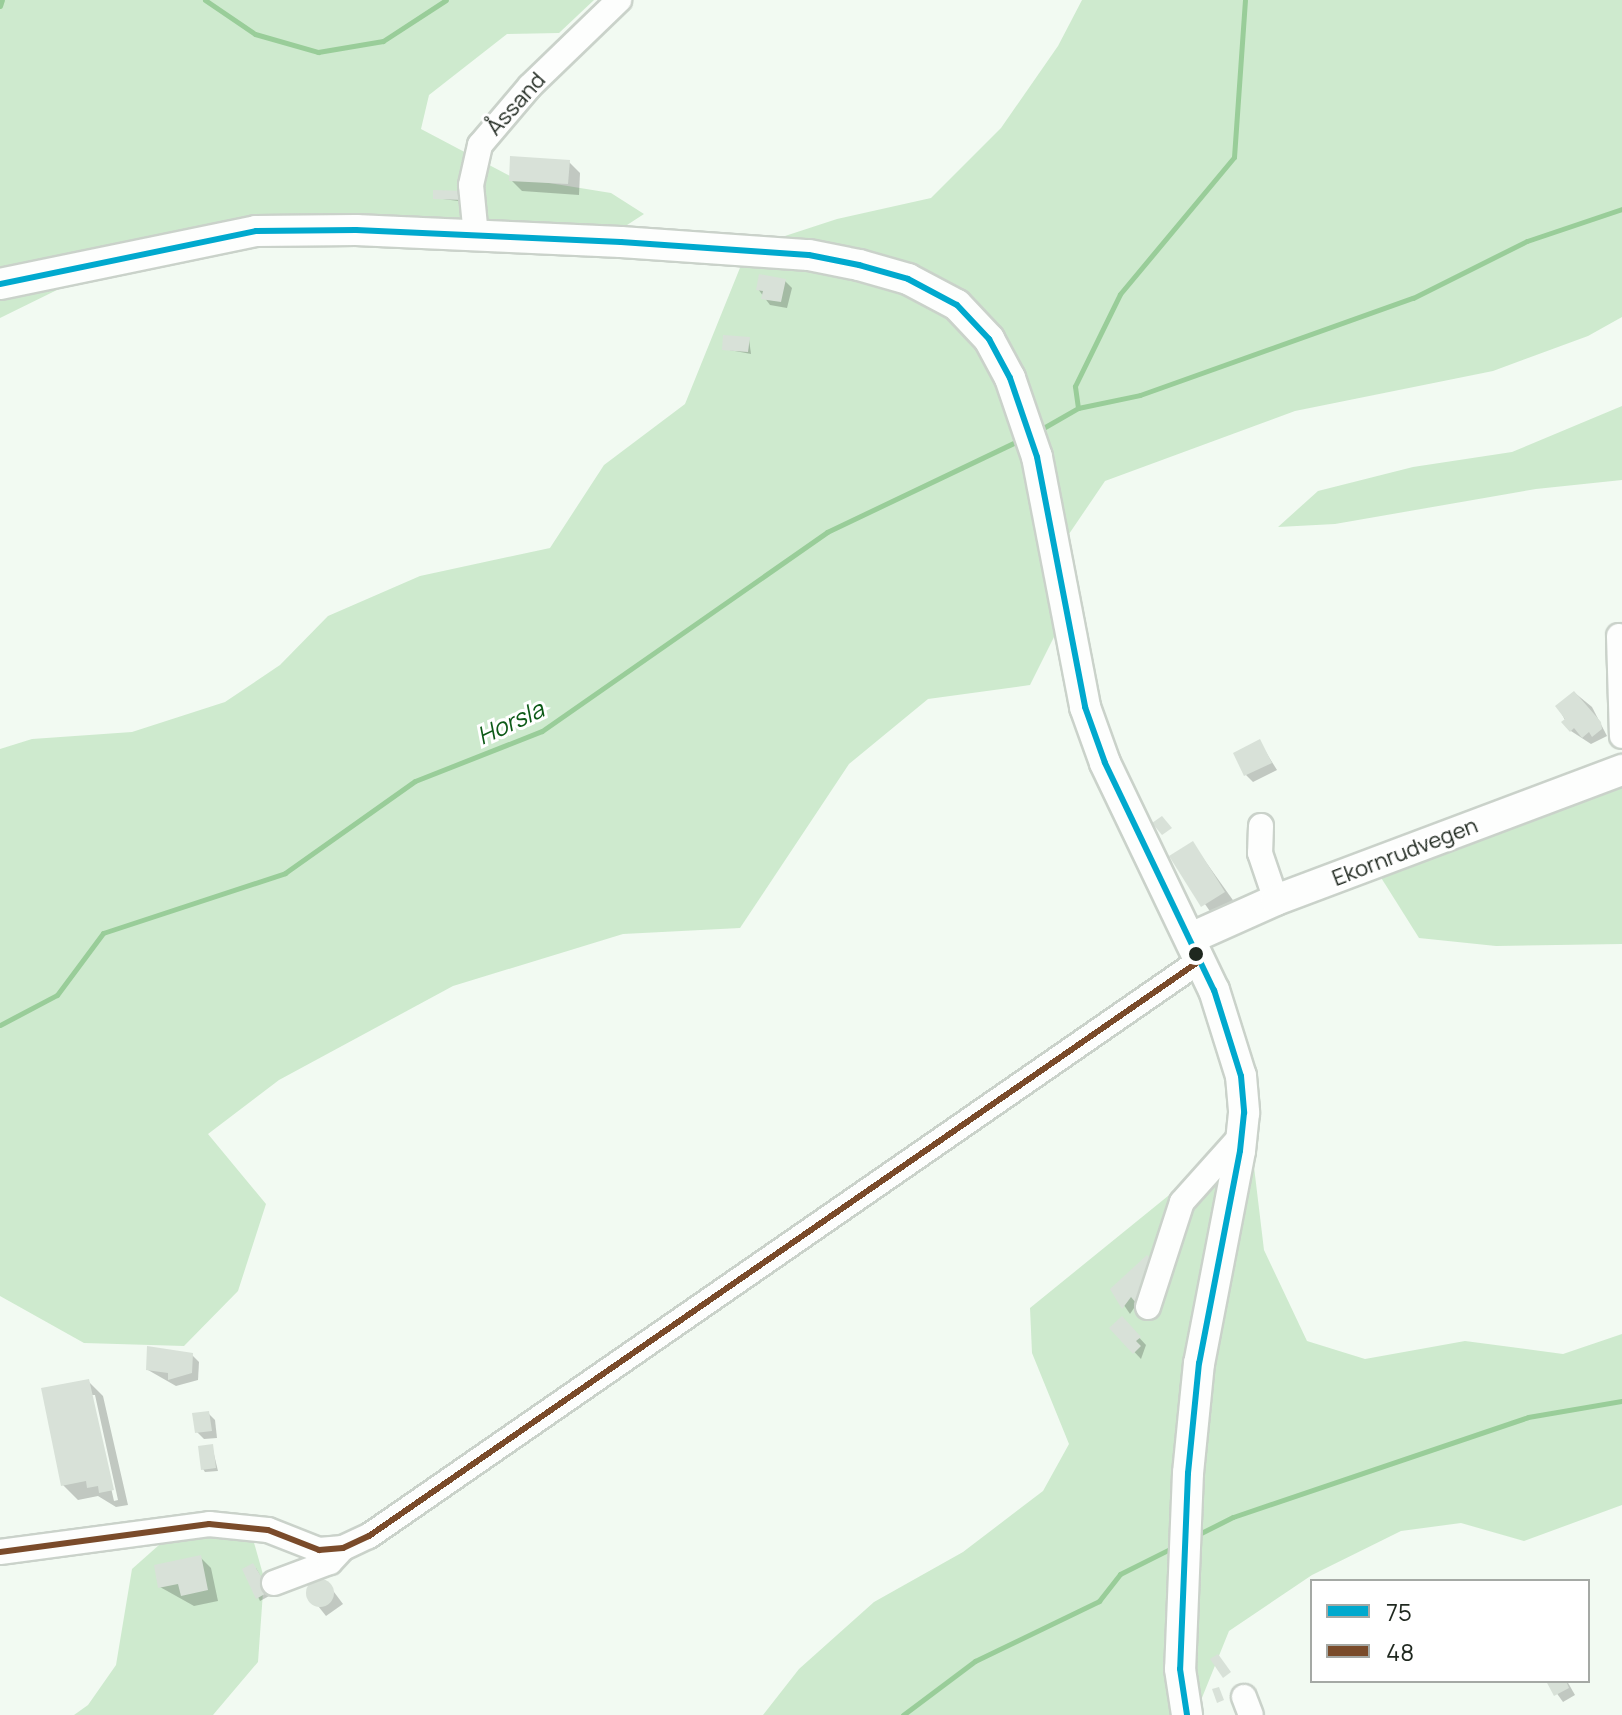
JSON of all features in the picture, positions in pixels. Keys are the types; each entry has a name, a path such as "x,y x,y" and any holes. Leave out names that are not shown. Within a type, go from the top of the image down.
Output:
{"main road":[{"path":"2,288 256,231 356,230 476,236 809,255 908,279 957,305 989,339 1024,414 1039,468 1085,707 1105,763 1196,949 1241,1076 1242,1135 1199,1363 1188,1473 1180,1669 1187,1715"},
{"name":"Ekornrudvegen","path":"1196,949 1276,900 1622,770"}],"street":[{"name":"Åssand","path":"476,236 471,185 480,145 530,86 619,0"},
{"path":"1619,636 1622,736"},
{"path":"1261,826 1260,853 1276,900"},
{"path":"274,1583 330,1562 343,1548 411,1508 1196,949"},
{"path":"1148,1307 1182,1202 1242,1135"},
{"path":"0,1552 209,1524 268,1530 319,1550 343,1548"}],"green space":[{"path":"0,0 594,0 559,33 507,34 429,95 421,129 512,177 611,193 644,214 607,238 411,229 118,260 0,318"},
{"path":"1082,0 1622,0 1622,317 1588,336 1493,371 1295,411 1105,481 1069,534 1055,635 1030,685 928,699 849,764 740,928 623,934 453,986 279,1080 208,1134 266,1204 238,1291 184,1346 84,1343 0,1296 0,749 32,739 132,732 225,702 280,665 328,616 420,576 550,548 604,465 685,404 748,248 837,219 931,198 1001,128 1058,46"},
{"path":"1622,406 1622,480 1536,489 1335,524 1278,527 1318,491 1413,467 1512,452"},
{"path":"1622,762 1622,944 1496,946 1419,938 1380,876"},
{"path":"1252,1150 1264,1250 1307,1341 1365,1359 1465,1341 1563,1354 1622,1334 1622,1505 1524,1541 1461,1523 1401,1531 1312,1575 1229,1631 1195,1715 763,1715 799,1669 874,1602 963,1552 1043,1491 1069,1444 1032,1353 1030,1308 1184,1183"},
{"path":"177,1529 251,1532 264,1578 258,1662 213,1715 74,1715 88,1705 116,1665 132,1569"}],"building":[{"path":"510,156 570,160 568,184 509,181"},
{"path":"433,190 466,191 463,200 433,199"},
{"path":"759,274 786,279 781,302 761,299 763,291 756,290"},
{"path":"723,335 750,337 748,352 722,350"},
{"path":"1574,691 1601,722 1602,729 1592,737 1589,732 1582,738 1574,728 1570,732 1561,722 1565,719 1555,706"},
{"path":"1260,739 1272,763 1244,776 1233,753"},
{"path":"1162,816 1172,828 1162,835 1152,823"},
{"path":"1193,841 1225,892 1201,907 1169,856"},
{"path":"1147,1255 1156,1265 1152,1288 1136,1303 1131,1297 1122,1309 1110,1289"},
{"path":"1122,1316 1141,1337 1136,1341 1141,1346 1133,1354 1109,1328"},
{"path":"147,1346 193,1353 192,1373 168,1380 168,1373 146,1370"},
{"path":"89,1379 114,1490 99,1493 98,1486 87,1488 86,1481 61,1486 41,1388"},
{"path":"209,1411 212,1431 195,1433 192,1413"},
{"path":"213,1444 216,1468 201,1470 198,1446"},
{"path":"201,1555 208,1590 181,1596 178,1584 158,1588 154,1565"},
{"path":"253,1563 270,1591 256,1599 242,1569"},
{"path":"320,1579 330,1583 334,1593 330,1603 320,1607 310,1603 306,1593 310,1583"},
{"path":"1218,1654 1231,1672 1223,1678 1210,1659"},
{"path":"1547,1683 1567,1683 1569,1688 1554,1696"},
{"path":"1219,1687 1224,1700 1217,1703 1212,1689"}],"waterway":[{"path":"0,6 2,0"},
{"path":"205,0 255,34 318,52 383,41 446,0"},
{"path":"1078,408 1075,386 1120,294 1234,157 1245,0"},
{"path":"1038,431 1078,408 1140,395 1413,298 1527,241 1622,209"},
{"name":"Horsla","path":"0,1025 57,995 103,933 285,873 415,781 542,731 827,532 1022,439"},
{"path":"1197,1535 1233,1517 1528,1417 1622,1401"},
{"path":"903,1715 975,1661 1099,1601 1120,1574 1174,1547"}],"transit line":[{"name":"75","path":"0,284 256,231 356,230 621,242 809,255 859,265 908,279 957,305 989,339 1010,378 1037,457 1085,707 1105,763 1214,990 1241,1076 1244,1113 1240,1151 1199,1363 1188,1473 1180,1669 1187,1715"},
{"name":"48","path":"0,1552 209,1524 268,1530 319,1550 343,1548 369,1536 1201,960"}]}
